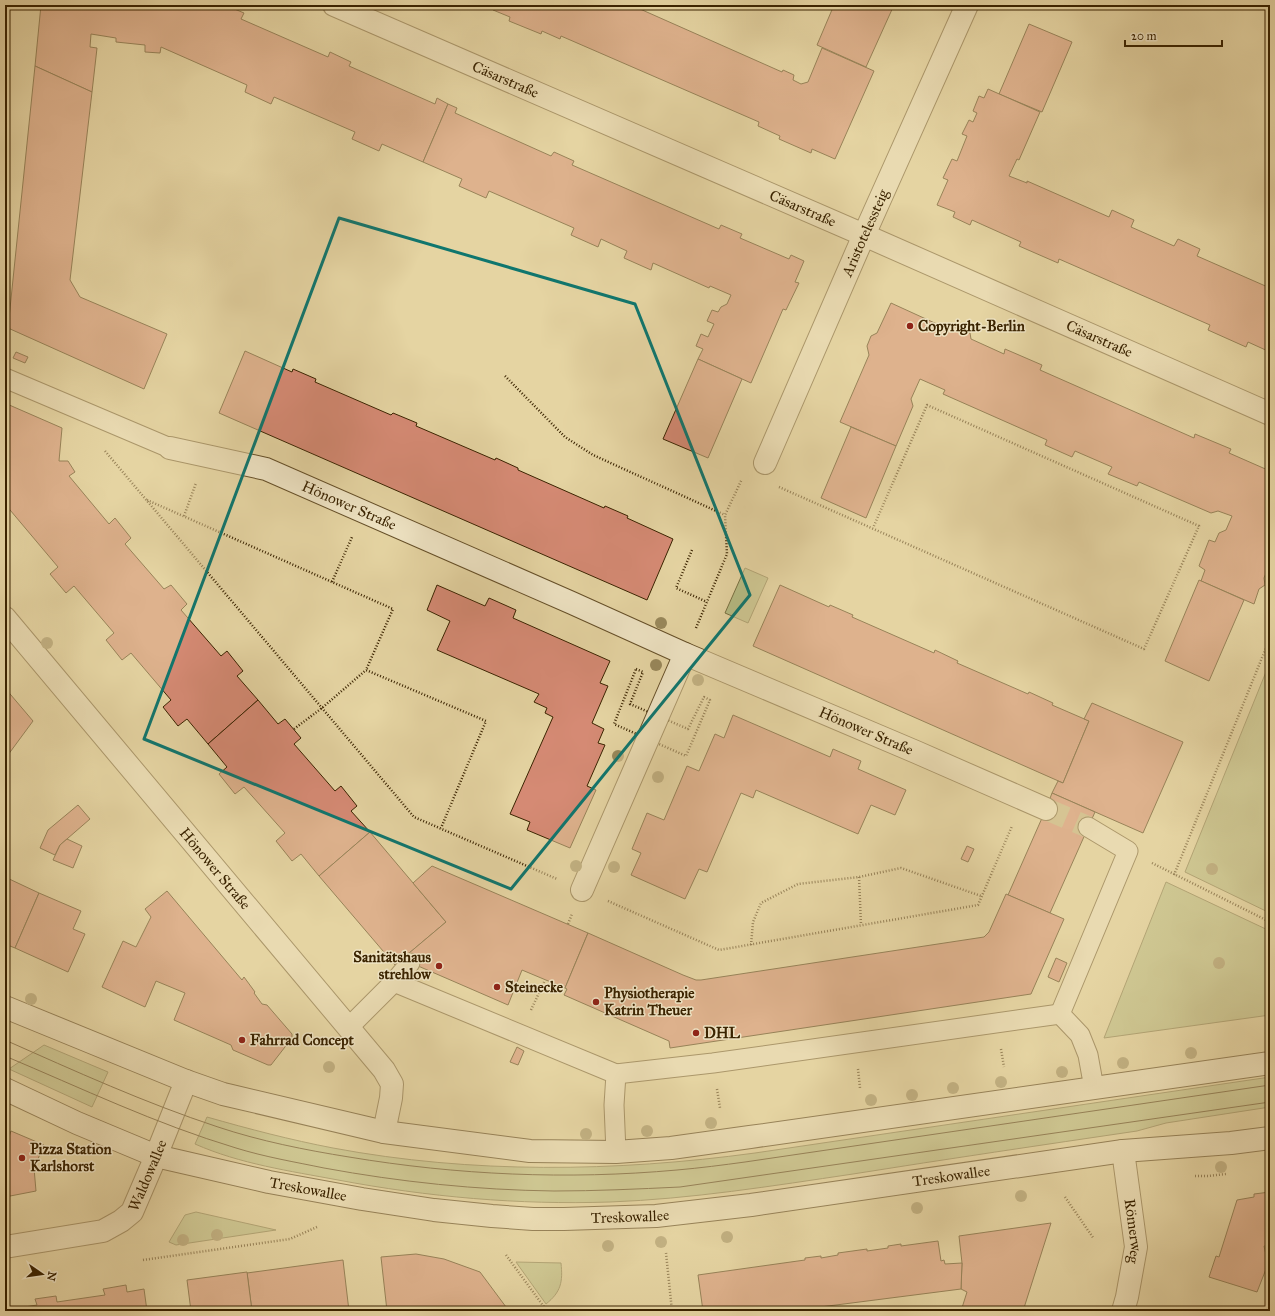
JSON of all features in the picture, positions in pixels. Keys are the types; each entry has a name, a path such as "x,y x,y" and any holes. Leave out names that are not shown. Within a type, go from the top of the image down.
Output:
{"street":[{"name":"Cäsarstraße","path":"334,5 864,235 1270,414"},
{"name":"Aristotelessteig","path":"765,463 864,235 968,5"},
{"name":"Hönower Straße","path":"170,448 266,469 686,654 1046,809"},
{"name":"Hönower Straße","path":"5,618 384,1070 392,1084 384,1132"},
{"path":"582,890 686,654"},
{"path":"5,1007 186,1081 223,1094 384,1132 530,1151 616,1152 671,1148 1270,1063"},
{"name":"Waldowallee","path":"5,1247 103,1231 121,1221 132,1212 186,1081"},
{"name":"Treskowallee","path":"5,1089 77,1123 156,1156 269,1182 362,1199 434,1210 492,1216 564,1219 656,1216 751,1205 1123,1151 1231,1144 1270,1138"},
{"name":"Römerweg","path":"1123,1151 1136,1247 1123,1311"}],"lane":[{"name":"Hönower Straße","path":"5,378 170,448"},
{"path":"1060,1014 1128,850 1088,827"},
{"path":"349,1027 394,982 410,963"},
{"path":"394,982 616,1074 729,1061 1060,1014"},
{"path":"1060,1014 1080,1035 1088,1055 1094,1088"},
{"path":"616,1074 614,1105 616,1152"}],"path":[{"path":"505,376 565,437 592,455 725,515"},
{"path":"776,486 1144,649 1199,526 927,406 873,528"},
{"path":"104,449 414,817 720,950 978,905 1023,799"},
{"path":"686,654 728,554 725,515 747,468 765,463"},
{"path":"146,500 393,609 366,670 322,708 294,729"},
{"path":"332,582 350,541"},
{"path":"692,550 676,588 707,602"},
{"path":"1270,638 1174,875 1270,922"},
{"path":"625,728 614,724 636,669 643,672 630,704 658,717 688,729 704,697 710,700 686,756 674,751"},
{"path":"366,670 486,721 441,828"},
{"path":"751,945 753,922 761,904 798,884 859,877 901,868 981,896"},
{"path":"859,877 861,925"},
{"path":"521,1035 544,980"},
{"path":"1002,1052 1004,1067"},
{"path":"859,1074 860,1088"},
{"path":"718,1094 720,1108"},
{"path":"1065,1197 1094,1238"},
{"path":"143,1260 290,1239 317,1227"},
{"path":"666,1253 672,1311"},
{"path":"506,1255 547,1311"}],"highlighted area":[{"path":"339,218 635,304 750,595 511,889 144,739"}],"green space":[{"path":"745,568 768,578 748,623 725,613"},
{"path":"1270,662 1270,913 1185,872"},
{"path":"1166,882 1270,931 1270,1015 1104,1038"},
{"path":"44,1045 108,1072 92,1107 9,1069"},
{"path":"1270,1077 1270,1107 1166,1123 1137,1131 823,1179 671,1198 610,1202 576,1203 508,1201 406,1191 338,1180 247,1162 195,1144 207,1117 270,1134 333,1148 438,1162 491,1166 544,1167 597,1167 650,1164 755,1153"},
{"path":"196,1212 276,1230 176,1245 169,1242 185,1215"},
{"path":"516,1262 561,1263 562,1276 560,1286 551,1300 546,1304"}],"building":[{"path":"41,5 210,5 220,9 221,5 225,5 244,13 241,19 328,57 330,52 351,62 349,66 435,104 437,98 448,104 423,162 382,144 379,151 352,139 355,132 274,97 271,104 245,92 247,85 161,47 160,53 145,52 145,45 116,42 116,38 91,34 90,47 97,48 92,92 35,66"},
{"path":"489,5 631,5 782,72 783,70 794,75 793,80 801,84 808,82 822,48 874,71 835,159 812,149 811,153 779,139 780,136 758,126 759,122 561,36 560,39 542,31 541,34 509,21 510,17 493,10 494,7"},
{"path":"834,5 894,5 866,67 817,45"},
{"path":"1029,24 1072,42 1042,112 999,94"},
{"path":"35,66 92,92 70,280 80,297 167,334 144,389 8,328"},
{"path":"988,89 1040,112 1019,160 1017,159 1009,176 1027,183 1027,181 1109,217 1112,210 1134,220 1131,227 1174,246 1178,239 1200,249 1197,256 1270,288 1270,352 1248,342 1246,347 1208,330 1210,325 1059,259 1058,263 1019,246 1021,242 972,220 970,225 953,217 955,212 937,205 948,180 943,178 952,159 957,161 967,136 962,134 969,120 973,122 977,113 973,111 979,96 984,98"},
{"path":"448,104 457,108 455,113 551,156 554,152 574,161 572,165 719,229 721,225 742,234 740,238 789,259 791,255 804,261 795,282 799,283 786,310 783,309 751,383 698,359 703,349 696,346 701,334 708,337 714,324 707,321 712,310 718,312 721,307 727,304 731,295 710,286 709,288 653,263 651,270 624,258 627,251 601,239 598,247 571,235 574,228 489,191 486,198 459,186 462,179 423,162"},
{"path":"891,303 950,330 956,327 970,333 971,339 1004,354 1005,349 1042,365 1040,370 1194,438 1195,434 1231,449 1229,453 1270,471 1270,563 1264,578 1265,585 1259,589 1254,604 1201,581 1205,570 1199,566 1209,540 1215,542 1219,533 1226,530 1232,516 1218,511 1211,513 1139,482 1137,486 1108,474 1112,467 1075,451 1072,457 1045,445 1047,440 943,394 945,390 920,379 911,399 913,406 896,446 840,422 869,355 867,346 871,336 877,333"},
{"path":"245,351 292,372 293,369 316,379 315,382 391,415 393,413 417,423 416,426 495,460 496,458 518,468 518,470 604,508 605,506 628,516 627,518 673,539 647,600 219,413"},
{"path":"16,352 28,357 25,363 13,358"},
{"path":"698,359 742,379 708,458 663,439"},
{"path":"7,404 62,428 59,461 68,461 75,472 69,476 109,524 115,518 131,538 125,544 164,589 171,585 187,604 181,610 221,656 227,651 243,671 237,676 258,700 208,744 187,719 178,726 163,707 171,700 131,653 122,660 106,640 114,633 74,586 66,593 50,574 58,567 5,504 5,421"},
{"path":"851,427 896,446 866,518 821,498"},
{"path":"1199,580 1244,600 1209,681 1165,661"},
{"path":"437,585 485,606 489,598 516,610 513,618 610,661 600,683 608,686 592,723 604,729 598,743 605,745 587,786 596,790 570,848 527,830 530,822 510,814 553,717 545,713 547,708 534,702 539,694 437,650 450,621 427,610"},
{"path":"780,585 829,607 830,605 853,615 852,617 934,653 935,650 958,661 957,663 1028,694 1029,692 1053,703 1052,705 1089,721 1063,783 753,646"},
{"path":"5,688 33,721 5,759"},
{"path":"258,700 278,724 285,719 301,738 294,744 335,791 341,786 357,806 351,811 370,832 319,876 301,854 292,861 276,841 285,833 244,787 235,794 219,774 227,767 208,744"},
{"path":"1092,703 1183,742 1143,833 1052,793 1058,781 1063,783 1089,721 1084,719"},
{"path":"733,715 830,757 833,749 861,761 858,769 906,790 895,815 871,805 858,834 756,790 753,798 741,793 707,872 699,869 685,899 631,875 641,853 632,849 647,813 664,820 687,766 699,771 715,734 724,738"},
{"path":"1052,793 1095,812 1050,913 1008,895"},
{"path":"78,805 90,819 60,845 55,855 40,848 48,830"},
{"path":"370,832 446,922 395,965 319,876"},
{"path":"67,839 82,846 73,868 53,860 60,845"},
{"path":"967,846 974,849 968,862 961,859"},
{"path":"432,866 588,933 565,988 522,970 508,1005 402,959 446,922 413,883"},
{"path":"5,877 39,893 15,948 5,944"},
{"path":"167,891 242,980 244,977 262,1004 267,1005 292,1034 292,1038 271,1065 233,1050 231,1045 174,1020 185,993 156,981 145,1007 102,987 123,941 136,947 151,917 145,909"},
{"path":"39,893 81,911 73,929 85,934 68,972 15,948"},
{"path":"1006,894 1064,919 1031,994 670,1048 669,1041 564,995 567,989 565,988 588,933 683,975 696,980 701,980 984,937 989,932"},
{"path":"1056,958 1067,963 1059,982 1048,977"},
{"path":"517,1047 524,1051 518,1065 510,1062"},
{"name":"Pizza Station Karlshorst","path":"11,1131 44,1145 34,1168 36,1191 5,1197 5,1147"},
{"path":"1270,1192 1270,1246 1264,1246 1268,1264 1257,1292 1209,1277 1216,1256 1219,1257 1237,1200 1254,1197 1254,1194"},
{"path":"1051,1223 1023,1311 961,1311 967,1292 961,1289 962,1263 959,1236"},
{"path":"938,1241 941,1261 944,1260 945,1264 962,1263 961,1289 789,1311 762,1311 761,1309 749,1310 750,1311 703,1311 698,1275 805,1260 805,1258 821,1256 821,1258 838,1255 838,1253 888,1248 888,1246 901,1244 901,1246"},
{"path":"416,1254 444,1259 480,1272 509,1311 387,1311 381,1257"},
{"path":"343,1260 349,1311 252,1311 247,1273"},
{"path":"247,1272 252,1311 191,1311 187,1280"},
{"path":"126,1285 127,1292 144,1289 147,1311 19,1311 18,1308 37,1305 35,1299 56,1296 57,1302 105,1295 103,1289"}],"tunnel":[{"path":"1046,809 1088,827"}],"tram line":[{"path":"5,1040 137,1097 191,1118 250,1137 283,1145 390,1163 471,1172 512,1174 595,1175 703,1167 1270,1085"},
{"path":"5,1056 148,1117 206,1138 258,1154 324,1168 381,1177 496,1189 586,1191 680,1187 1270,1102"}],"place":[{"name":"Copyright-Berlin","path":"910,326"},
{"name":"Sanitätshaus strehlow","path":"439,966"},
{"name":"Steinecke","path":"497,987"},
{"name":"Physiotherapie Katrin Theuer","path":"596,1002"},
{"name":"DHL","path":"696,1033"},
{"name":"Fahrrad Concept","path":"242,1040"},
{"name":"Pizza Station Karlshorst","path":"22,1158"}]}
